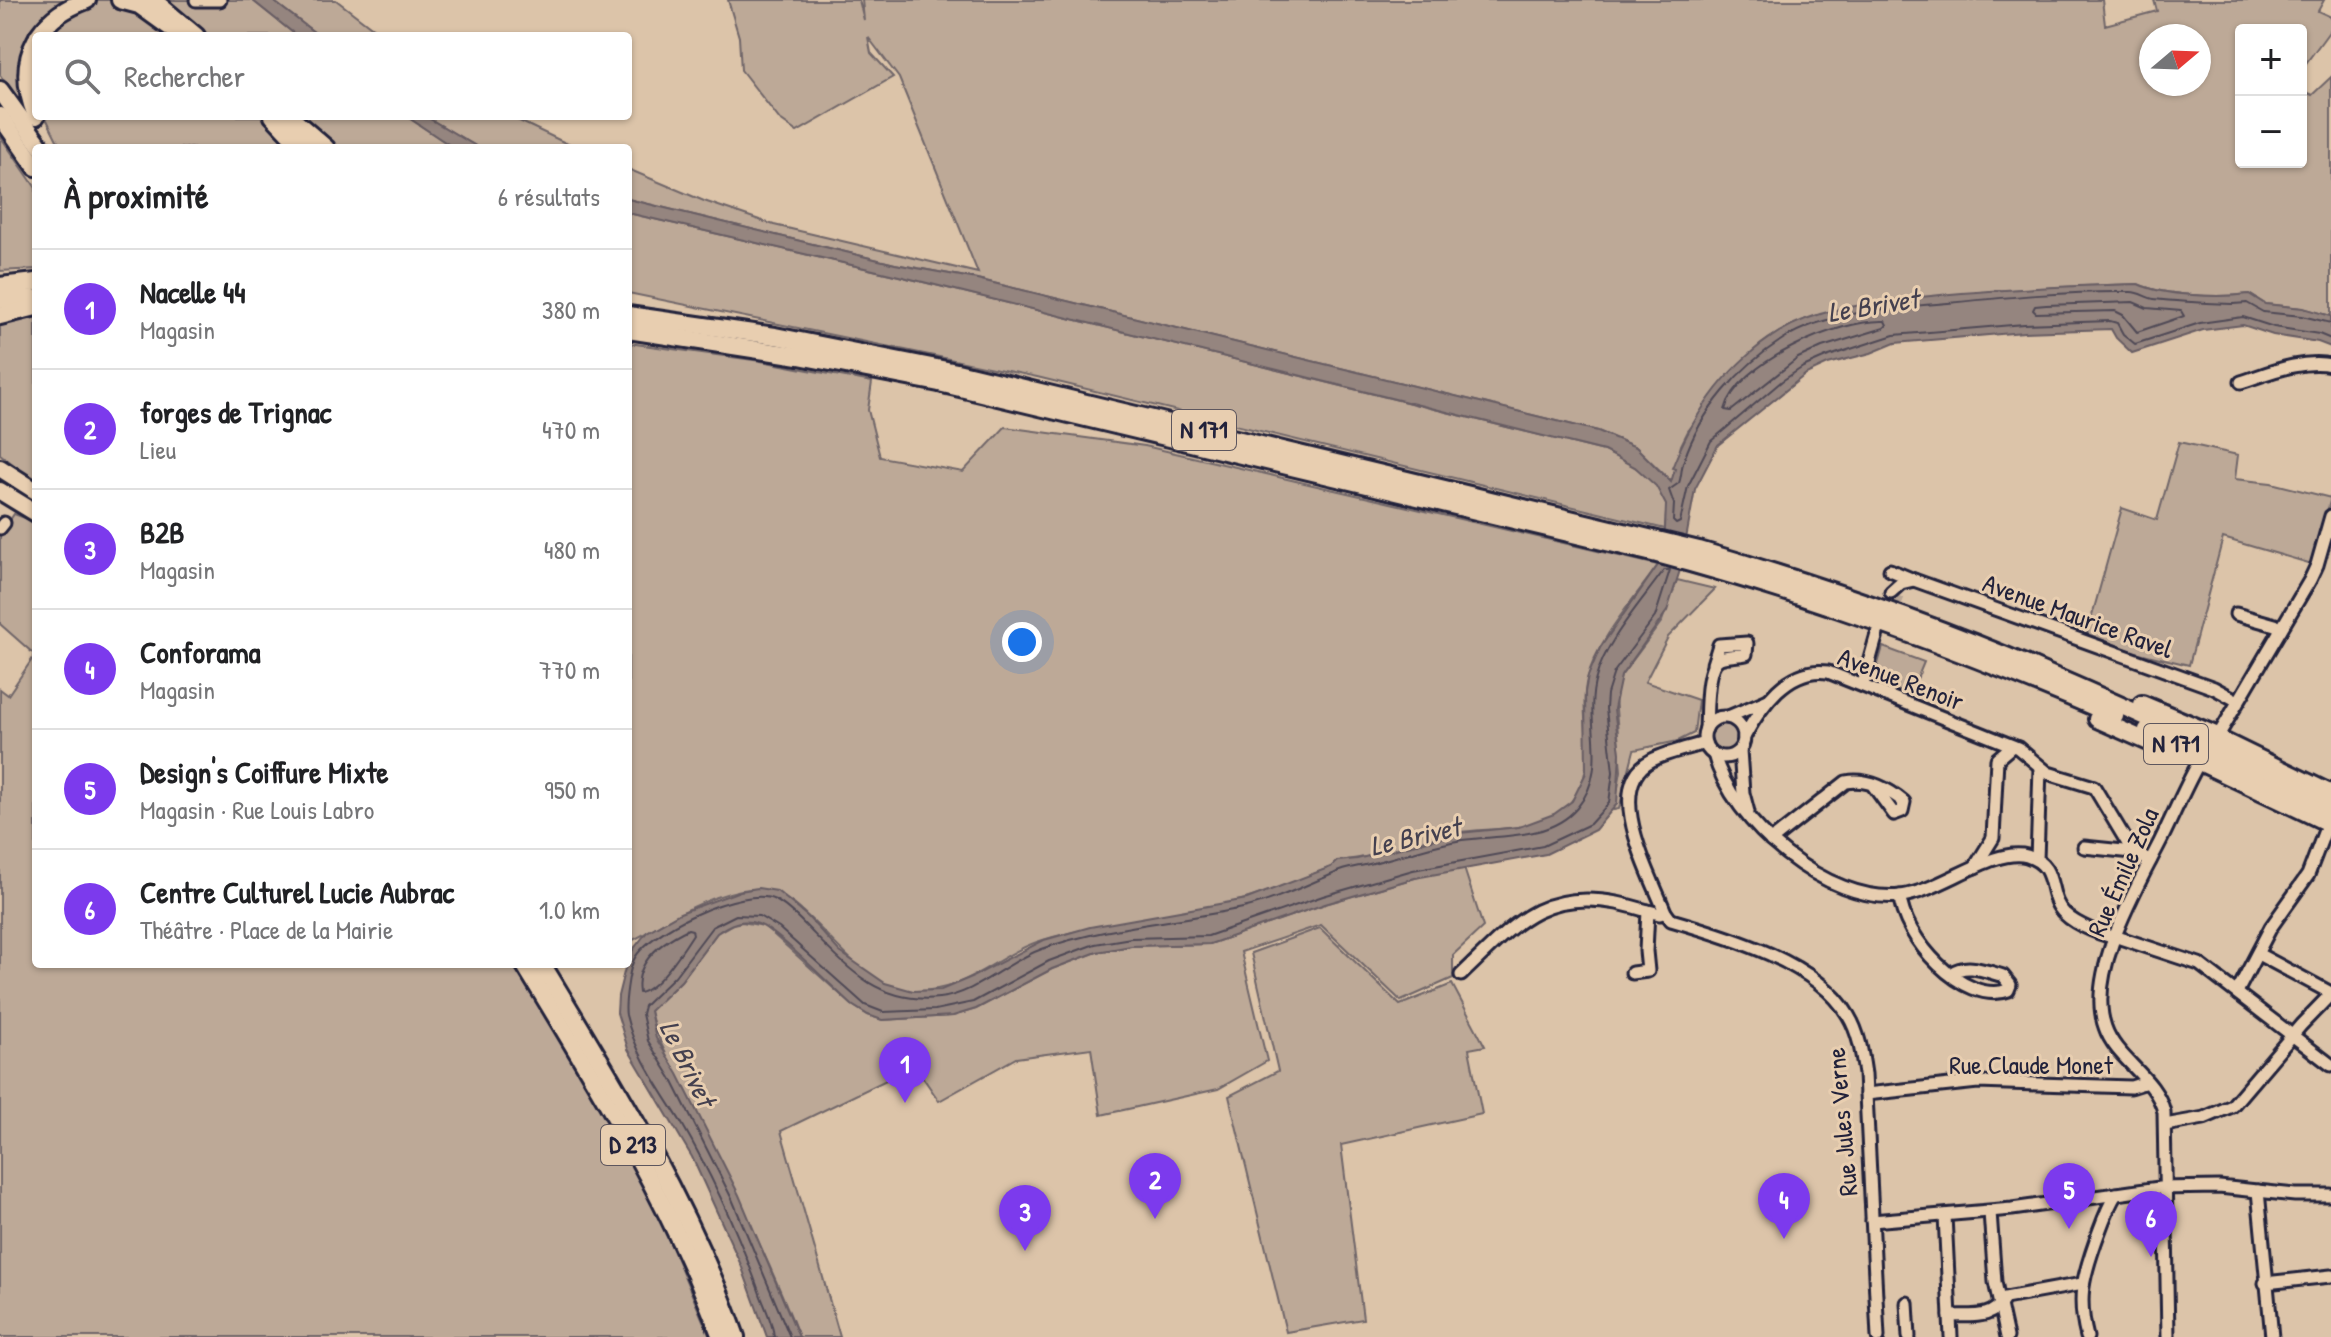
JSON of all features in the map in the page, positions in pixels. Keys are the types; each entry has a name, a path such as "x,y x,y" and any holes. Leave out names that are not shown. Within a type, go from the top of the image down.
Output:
{"highway":[{"path":"42,32 52,18 87,0"},
{"path":"120,0 139,5 176,32"},
{"path":"153,0 191,32"},
{"path":"32,47 27,77 32,106"},
{"path":"0,90 39,144"},
{"path":"0,116 32,161"},
{"path":"38,120 50,144"},
{"path":"277,120 299,144"},
{"path":"294,120 321,144"},
{"path":"2,291 32,285"},
{"path":"2,291 32,297"},
{"path":"632,305 670,313 682,323"},
{"path":"0,316 32,308"},
{"name":"N 171","path":"632,316 816,344 981,377 1697,557 1785,575 1875,607 2331,803"},
{"name":"N 171","path":"632,331 799,356 939,383 1656,546"},
{"path":"0,468 32,488"},
{"path":"0,491 32,511"},
{"path":"2198,764 2031,687 2028,672 2054,669 2218,736"},
{"name":"N 171","path":"2028,672 2330,822"},
{"name":"D 213","path":"526,968 608,1101 648,1174 690,1261 721,1337"},
{"name":"D 213","path":"544,968 669,1183 704,1256 736,1337"}],"street":[{"path":"196,0 220,0"},
{"path":"2241,382 2295,366 2313,363 2331,365"},
{"path":"2331,516 2317,565 2218,736 2331,791"},
{"name":"Avenue Maurice Ravel","path":"1890,570 2214,688 2238,701"},
{"path":"1897,590 1914,580"},
{"path":"2236,614 2281,629"},
{"path":"1863,684 1871,661 1876,657 1880,635"},
{"path":"1713,664 1709,679 1705,743 1714,754 1725,784 1771,841 1819,876 1869,894 1900,896 1927,889 2008,855"},
{"name":"Avenue Renoir","path":"1744,737 1768,700 1796,676 1828,672 2025,752 2048,773 2094,787 2133,852"},
{"path":"1708,699 1725,717 1740,724 1744,737 1740,750 1743,793 1749,817"},
{"name":"Avenue Renoir","path":"1725,717 1768,700"},
{"path":"1706,729 1716,719 1725,717"},
{"name":"Avenue Renoir","path":"1979,732 1997,759"},
{"path":"1665,912 1630,819 1628,802 1640,769 1651,760 1705,743"},
{"path":"1975,868 1993,838 1997,759 2011,747"},
{"path":"1714,754 1728,757 1740,750"},
{"path":"2198,764 2330,822 2308,875 2271,927 2237,992"},
{"name":"Rue Émile Zola","path":"2168,1337 2165,1125 2160,1099 2109,1037 2101,1014 2102,986 2114,938 2198,764"},
{"path":"2037,860 2040,767"},
{"path":"1771,841 1846,782 1858,780 1872,784"},
{"path":"1993,838 1999,849 2008,855 2037,860 2047,870 2057,903 2065,914 2101,934 2199,964 2331,1065"},
{"path":"2084,847 2133,852 2150,861"},
{"path":"1900,896 1911,931 1929,956 1950,974"},
{"name":"Rue Jules Verne","path":"1461,975 1516,923 1554,903 1597,901 1660,914 1665,912 1671,920 1739,940 1780,959 1828,992 1843,1007 1855,1028 1862,1053 1878,1337"},
{"path":"1632,973 1648,971 1648,911"},
{"path":"2165,1125 2204,1118 2232,1106 2331,994 2258,954"},
{"name":"Rue Claude Monet","path":"1866,1094 1978,1082 2131,1087 2147,1082"},
{"path":"1872,1221 1990,1212 2166,1188 2219,1187 2295,1195 2331,1195"},
{"path":"2258,1191 2272,1337"},
{"path":"2087,1337 2081,1314 2082,1284 2103,1220 2116,1194"},
{"path":"1990,1212 1999,1308 2007,1337"},
{"path":"1945,1216 1951,1337"},
{"path":"2265,1283 2331,1276"},
{"path":"1950,1316 1991,1314 2005,1298 2082,1284"},
{"path":"1907,1303 1909,1337"}],"shaded area":[{"path":"0,0 142,0 166,32 32,32 32,99 21,104 0,75"},
{"path":"165,0 252,0 292,32 205,32"},
{"path":"272,0 336,0 378,32 314,32"},
{"path":"728,0 859,0 864,20 862,0 2102,0 2105,25 2157,11 2154,0 2324,0 2318,11 2331,17 2331,29 2307,62 2307,24 2235,24 2235,168 2307,168 2307,93 2312,95 2331,77 2331,316 2303,308 2265,304 2249,294 2192,295 2138,284 1988,292 1892,302 1816,317 1771,337 1744,360 1688,431 1681,445 1672,482 1636,447 1598,431 977,279 895,264 632,200 632,171 704,201 774,225 978,273 899,78 868,37 871,53 893,77 797,132 780,120 741,70 739,37"},
{"path":"47,120 266,120 293,144 59,144"},
{"path":"307,120 412,120 448,144 335,144"},
{"path":"432,120 517,120 568,144 472,144"},
{"path":"0,136 32,182 32,269 0,271"},
{"path":"304,138 311,144 293,144"},
{"path":"632,214 899,276 1604,451 1641,471 1657,485 1666,503 1665,529 1037,377 632,294"},
{"path":"32,315 32,479 0,454 0,324"},
{"path":"632,344 761,361 872,382 868,410 880,457 963,472 1005,427 1145,446 1658,565 1608,634 1592,664 1585,695 1585,774 1580,789 1570,803 1547,819 1518,827 1460,832 1350,859 1245,899 1195,911 1068,933 1026,946 967,979 933,990 914,991 890,986 868,974 810,918 771,891 750,889 715,898 680,913 632,940"},
{"path":"2179,442 2238,455 2235,479 2271,483 2331,498 2312,564 2223,538 2189,665 2135,652 2087,634 2122,508 2157,520"},
{"path":"14,514 32,521 32,652 0,624 0,535"},
{"path":"1677,580 1715,589 1668,637 1645,682 1698,700 1694,733 1678,741 1634,750 1619,809 1614,810 1621,771 1615,697 1621,676 1662,621"},
{"path":"1883,647 1924,662 1910,696 1876,681"},
{"path":"32,659 32,968 515,968 613,1125 652,1200 710,1337 0,1337 0,689 8,695"},
{"path":"1723,720 1734,725 1739,736 1734,747 1723,752 1712,747 1707,736 1712,725"},
{"path":"1464,868 1483,927 1453,955 1453,978 1401,1001 1321,925 1241,952 1267,1061 1218,1089 1101,1115 1091,1048 1016,1058 939,1101 915,1066 781,1131 840,1337 799,1337 748,1220 663,1048 650,1011 681,981 717,933 742,922 764,926 852,1005 868,1015 883,1020 953,1016 976,1009 1052,969 1097,952 1131,946 1210,944 1325,904 1436,872"},
{"path":"1320,928 1400,1005 1452,984 1485,1046 1469,1049 1482,1114 1341,1145 1363,1319 1286,1332 1229,1096 1278,1071 1251,953"}],"water":[{"path":"252,0 272,0 314,32 292,32"},
{"path":"412,120 432,120 472,144 448,144"},
{"name":"Le Brivet","path":"632,200 895,264 977,279 1598,431 1636,447 1671,482 1675,469 1672,468 1702,409 1744,359 1779,332 1812,317 1847,307 1975,292 2138,284 2192,295 2249,294 2265,304 2303,308 2331,316 2331,347 2273,335 2243,325 2203,330 2132,353 2111,329 2024,332 1895,343 1806,374 1718,445 1695,489 1681,567 1667,611 1621,676 1614,709 1620,753 1617,804 1595,830 1546,854 1415,878 1325,904 1210,944 1131,946 1097,952 1052,969 976,1009 953,1016 882,1020 852,1005 792,948 758,924 736,923 717,933 681,981 650,1011 656,1038 678,1074 739,1195 799,1337 767,1337 741,1265 692,1157 628,1049 617,1013 625,968 632,968 632,951 647,932 680,913 740,891 758,888 777,891 808,917 840,952 885,983 913,991 941,990 1044,940 1090,927 1247,899 1331,867 1337,861 1357,859 1459,833 1519,827 1554,814 1572,801 1586,773 1585,692 1588,676 1600,648 1658,565 1665,529 1666,505 1656,486 1635,467 1604,451 899,276 632,214"}],"tunnel":[{"path":"1884,635 1899,596"}],"place":[{"name":"Nacelle 44","path":"905,1103"},
{"name":"forges de Trignac","path":"1155,1219"},
{"name":"Design's Coiffure Mixte","path":"2069,1229"},
{"name":"Conforama","path":"1784,1239"},
{"name":"B2B","path":"1025,1251"},
{"name":"Centre Culturel Lucie Aubrac","path":"2151,1257"}]}
